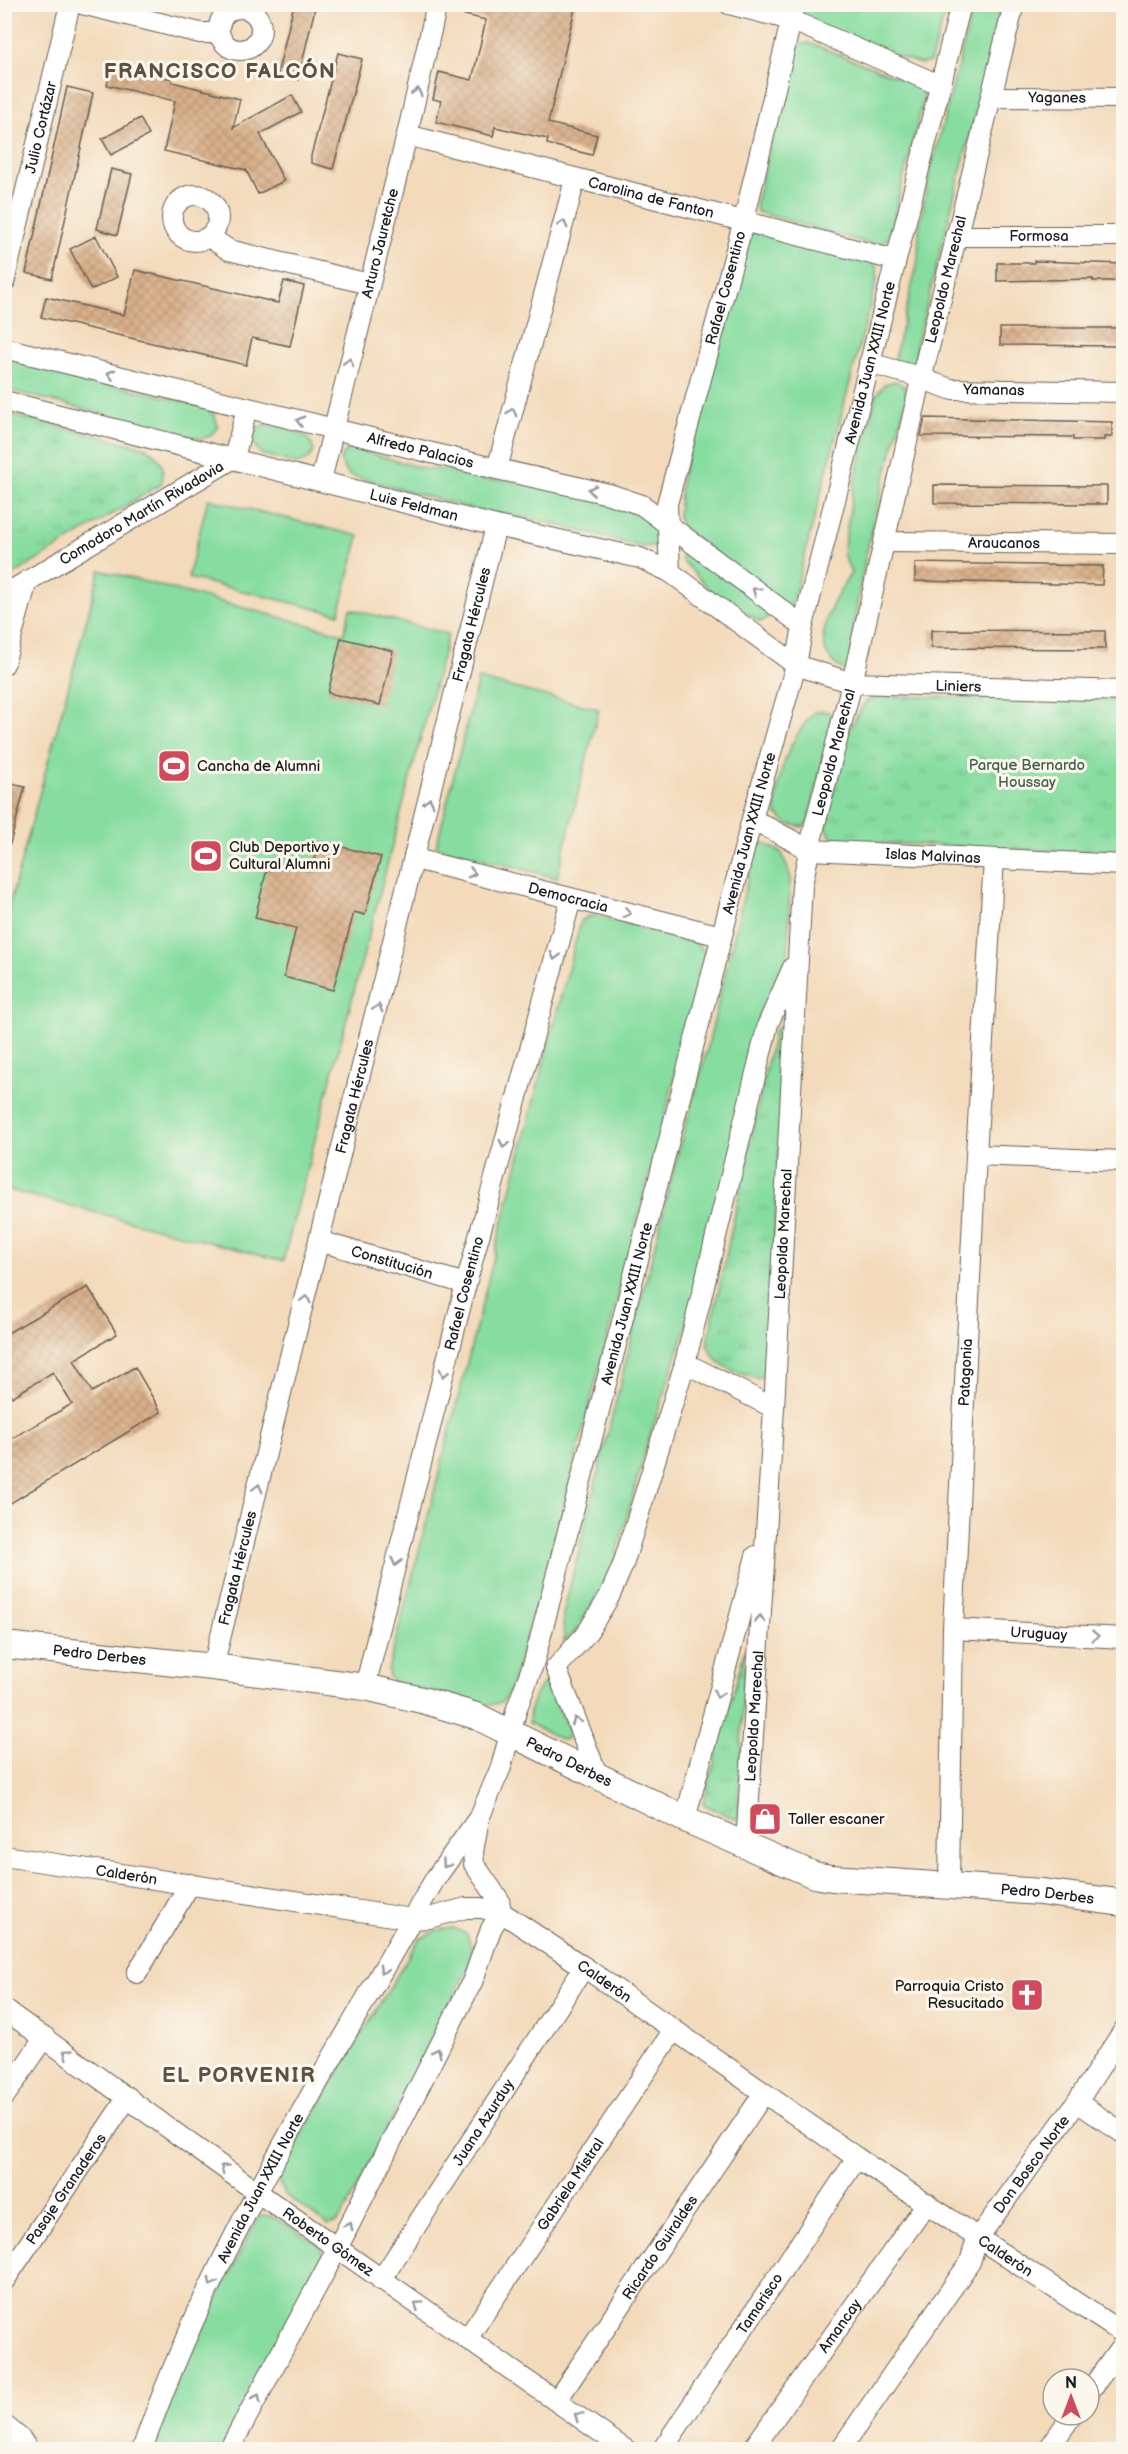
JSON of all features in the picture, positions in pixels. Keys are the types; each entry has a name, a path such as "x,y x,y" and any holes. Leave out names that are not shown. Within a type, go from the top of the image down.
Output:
{"main road":[{"name":"Pedro Derbes","path":"4,1645 213,1667 365,1687 422,1700 476,1716 684,1819 814,1875 1041,1892 1124,1903"}],"street":[{"name":"Julio Cortázar","path":"4,283 70,4"},
{"path":"82,4 200,33 219,33"},
{"name":"Arturo Jauretche","path":"321,480 407,135 437,4"},
{"path":"729,4 793,12 939,85"},
{"name":"Avenida Juan XXIII Norte","path":"501,1912 499,1900 474,1864 473,1852 480,1816 501,1767 517,1708 534,1662 721,936 796,665 803,626 961,4"},
{"name":"Leopoldo Marechal","path":"746,1845 774,1408 802,885 852,683 955,236 993,97 1014,4"},
{"name":"Rafael Cosentino","path":"670,572 667,504 744,220 793,12"},
{"name":"Yaganes","path":"993,97 1124,98"},
{"name":"Carolina de Fanton","path":"407,135 575,180 744,220 895,260"},
{"path":"497,469 575,180"},
{"name":"Formosa","path":"955,236 1124,236"},
{"path":"209,237 229,250 369,284"},
{"name":"Alfredo Palacios","path":"4,348 497,469 609,494 642,505 803,626"},
{"name":"Yamanas","path":"869,363 950,389 1124,392"},
{"name":"Luis Feldman","path":"4,401 496,526 640,558 670,572 796,665"},
{"name":"Comodoro Martín Rivadavia","path":"4,595 234,458 247,408"},
{"name":"Fragata Hércules","path":"213,1667 496,526"},
{"name":"Araucanos","path":"884,542 1124,544"},
{"path":"4,664 27,581"},
{"name":"Liniers","path":"796,665 852,683 1124,691"},
{"name":"Islas Malvinas","path":"752,819 810,850 1124,865"},
{"name":"Democracia","path":"415,859 721,936"},
{"name":"Patagonia","path":"949,1885 953,1629 976,1155 994,859"},
{"name":"Rafael Cosentino","path":"365,1687 466,1284 571,899"},
{"path":"556,1668 587,1633 609,1597 623,1565 685,1363 768,1024 798,955"},
{"path":"976,1155 1124,1161"},
{"name":"Constitución","path":"320,1241 466,1284"},
{"path":"685,1363 774,1408"},
{"name":"Leopoldo Marechal","path":"684,1819 767,1516"},
{"name":"Uruguay","path":"953,1629 1124,1638"},
{"path":"534,1662 556,1668"},
{"path":"556,1668 597,1774"},
{"name":"Avenida Juan XXIII Norte","path":"142,2450 195,2316 257,2192 435,1879 480,1816"},
{"name":"Calderón","path":"4,1856 412,1919 429,1918 465,1908 501,1912 585,1967 673,2031 857,2158 1124,2334"},
{"path":"137,1973 190,1884"},
{"path":"229,2450 337,2249 473,1980 491,1929 501,1912"},
{"name":"Juana Azurduy","path":"381,2280 585,1967"},
{"name":"Roberto Gómez","path":"4,2008 337,2249 626,2450"},
{"name":"Don Bosco Norte","path":"840,2450 970,2262 977,2239 1077,2102 1124,2030"},
{"name":"Gabriela Mistral","path":"467,2339 673,2031"},
{"path":"4,2097 45,2037"},
{"name":"Ricardo Guiraldes","path":"557,2400 764,2093"},
{"name":"Pasaje Granaderos","path":"4,2281 128,2097"},
{"path":"1077,2102 1124,2134"},
{"name":"Tamarisco","path":"662,2450 857,2158"},
{"name":"Amancay","path":"752,2450 927,2203"},
{"path":"1101,2375 1124,2343"},
{"path":"4,2425 21,2439 28,2450"},
{"path":"1048,2450 1064,2427"}],"green space":[{"path":"805,4 948,5 930,62 920,64 811,27 803,20"},
{"path":"974,5 1001,5 916,347 916,370 893,364 918,261 919,230 928,180"},
{"path":"809,43 919,85 924,97 889,236 883,245 874,245 757,212 756,202 795,47"},
{"path":"751,232 872,261 877,268 877,279 790,611 684,529 678,518 681,480"},
{"path":"9,359 206,407 215,416 218,427 210,436 201,439 5,389 5,361"},
{"path":"896,381 905,387 907,398 871,531 858,599 850,667 846,671 833,662 826,651 825,625 836,597 851,573 843,553 854,484 876,395 885,384"},
{"path":"5,413 144,447 161,462 163,477 161,484 5,580"},
{"path":"267,424 302,434 311,443 314,451 307,460 297,464 261,454 251,436 256,429"},
{"path":"355,449 425,469 448,470 483,480 508,480 584,495 656,520 662,538 654,546 641,547 538,520 480,511 349,475 340,459 346,451"},
{"path":"208,499 359,536 339,614 188,578"},
{"path":"683,552 691,554 763,604 769,612 767,619 760,622 710,590 681,559"},
{"name":"Club Deportivo y Cultural Alumni","path":"100,570 344,634 350,609 448,634 283,1261 5,1189 5,921"},
{"path":"478,679 599,709 557,878 436,847"},
{"name":"Parque Bernardo Houssay","path":"879,696 1123,700 1123,854 843,841 830,836 826,825 849,729 865,702"},
{"path":"825,711 832,714 832,725 808,822 803,827 788,824 776,814 778,786 785,759 797,734 814,712"},
{"path":"762,842 782,853 790,875 788,954 693,1307 647,1444 612,1571 577,1629 564,1644 563,1614 680,1144 707,1050 752,860"},
{"path":"589,916 598,916 691,941 702,948 705,960 542,1589 509,1692 502,1702 491,1705 394,1683 389,1677 388,1670 581,921"},
{"path":"780,1026 786,1033 766,1373 761,1378 756,1378 743,1375 724,1365 715,1358 707,1345 774,1031"},
{"path":"745,1649 738,1820 703,1804"},
{"path":"544,1683 548,1684 568,1729 567,1739 562,1740 529,1723 533,1701"},
{"path":"454,1928 467,1934 472,1948 469,1967 343,2215 336,2223 328,2225 284,2194 279,2181 280,2170 419,1939 438,1930"},
{"path":"263,2215 273,2217 320,2245 323,2256 222,2449 151,2450 179,2376 256,2221"}],"building":[{"path":"294,4 316,4 298,80 277,76"},
{"path":"449,4 576,4 548,123 597,135 592,155 547,144 548,139 495,127 493,136 436,122 441,101 433,99 439,72 472,80 486,20 448,11"},
{"path":"338,53 362,59 333,169 311,163 311,156"},
{"path":"112,65 172,79 172,82 240,99 233,128 292,95 301,112 260,134 284,181 258,194 246,170 164,151 175,101 107,85"},
{"path":"67,87 93,93 52,279 26,273"},
{"path":"140,118 149,135 111,155 102,139"},
{"path":"111,169 132,174 117,235 97,229"},
{"path":"96,236 117,277 91,290 70,249"},
{"path":"1034,261 1124,264 1124,281 1093,281 1093,279 997,281 997,263 1034,263"},
{"path":"135,270 278,303 284,281 304,286 290,346 252,338 246,365 41,317 46,297 124,315"},
{"path":"1000,328 1124,328 1124,346 1000,345"},
{"path":"925,418 1112,422 1112,437 1104,437 1104,440 1073,440 1073,437 921,436"},
{"path":"934,485 1107,486 1107,504 934,503"},
{"path":"915,563 1103,566 1102,585 915,581"},
{"path":"931,630 1105,631 1105,649 931,648"},
{"path":"341,638 393,651 380,705 328,693"},
{"path":"4,782 25,787 10,844 4,843"},
{"name":"Club Deportivo y Cultural Alumni","path":"319,841 381,857 365,915 354,912 333,990 284,977 296,928 255,918 269,861 311,871"},
{"path":"88,1287 117,1334 74,1360 92,1392 135,1367 161,1412 4,1507 4,1443 72,1404 53,1372 12,1397 4,1383 4,1335"}],"place":[{"name":"Cancha de Alumni","path":"174,766"},
{"name":"Club Deportivo y Cultural Alumni","path":"206,856"},
{"name":"Taller escaner","path":"765,1819"},
{"name":"Parroquia Cristo Resucitado","path":"1027,1995"}],"district":[{"name":"FRANCISCO FALCÓN","path":"220,71"},
{"name":"EL PORVENIR","path":"239,2075"}]}
